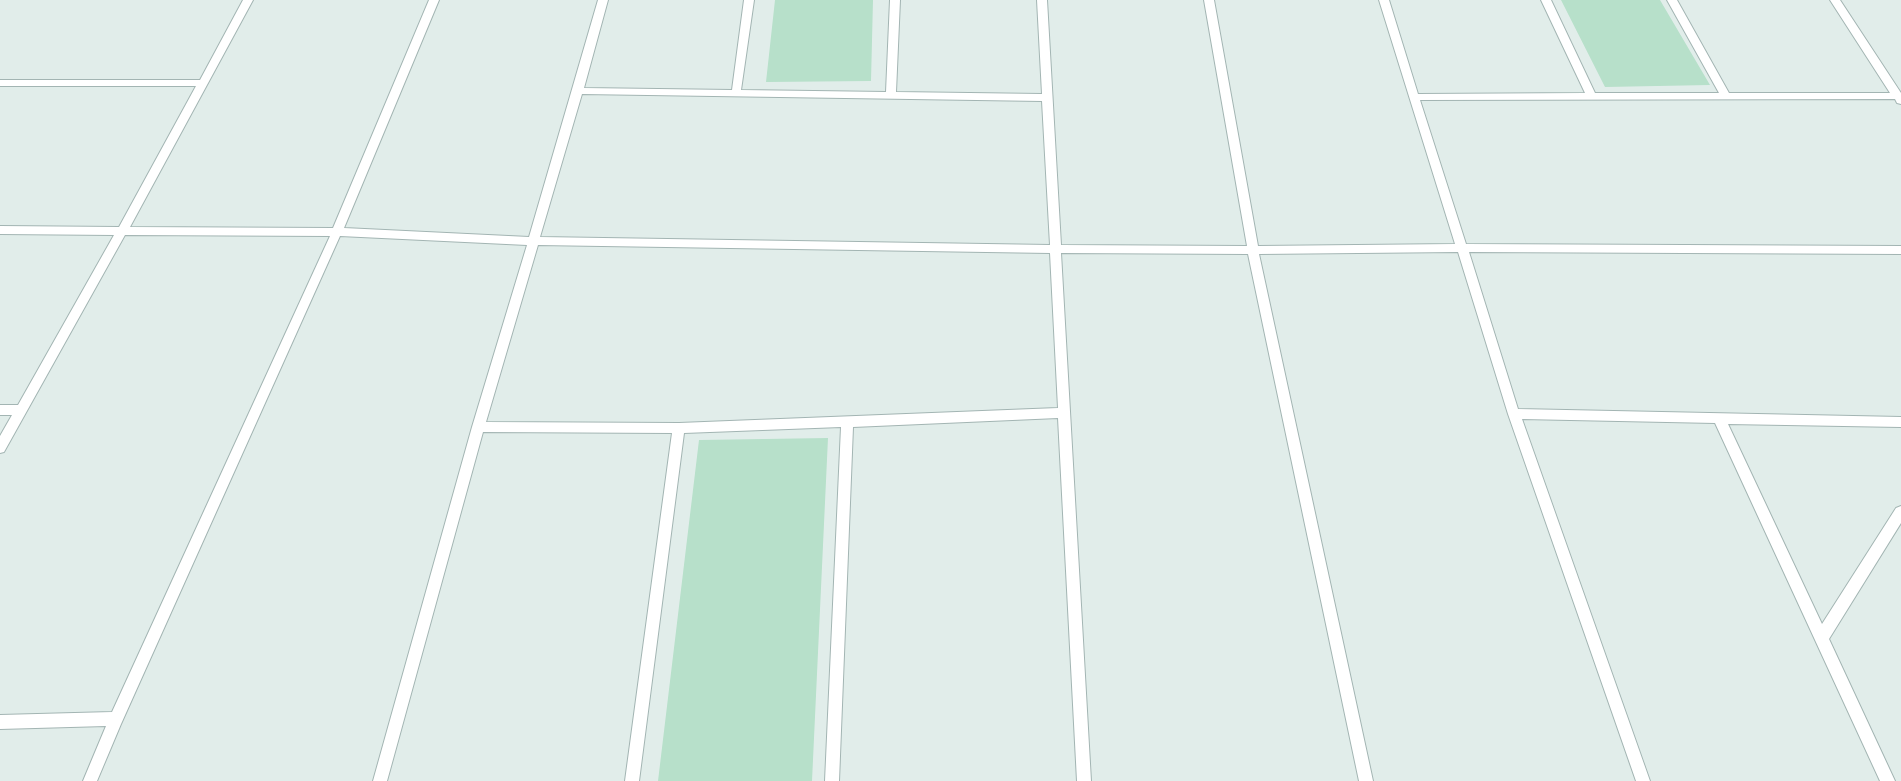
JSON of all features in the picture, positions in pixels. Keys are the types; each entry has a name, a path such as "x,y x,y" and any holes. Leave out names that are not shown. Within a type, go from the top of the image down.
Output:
{"street":[{"path":"0,448 122,231 201,83 248,0"},
{"path":"90,781 116,719 337,232 434,0"},
{"path":"380,781 478,427 532,241 578,92 603,0"},
{"path":"736,94 749,0"},
{"path":"891,96 895,0"},
{"path":"1042,0 1084,781"},
{"path":"1209,0 1253,250 1366,781"},
{"path":"1384,0 1514,414 1643,781"},
{"path":"1546,0 1592,97"},
{"path":"1672,0 1726,96"},
{"path":"1835,0 1899,98"},
{"path":"0,82 201,83"},
{"path":"578,92 1047,98"},
{"path":"1414,97 1726,96 1899,98"},
{"path":"0,230 337,232 532,241 1056,249 1253,250 1462,248 1901,250"},
{"path":"0,410 21,410"},
{"path":"478,427 679,428 1065,413"},
{"path":"1514,414 1901,422"},
{"path":"1719,418 1888,781"},
{"path":"832,781 847,422"},
{"path":"632,781 679,428"},
{"path":"1822,637 1901,512"},
{"path":"0,722 116,719"}],"green space":[{"path":"775,0 873,0 871,81 766,82"},
{"path":"1561,0 1660,0 1710,85 1605,87"},
{"path":"828,438 812,781 658,781 699,440"}]}
